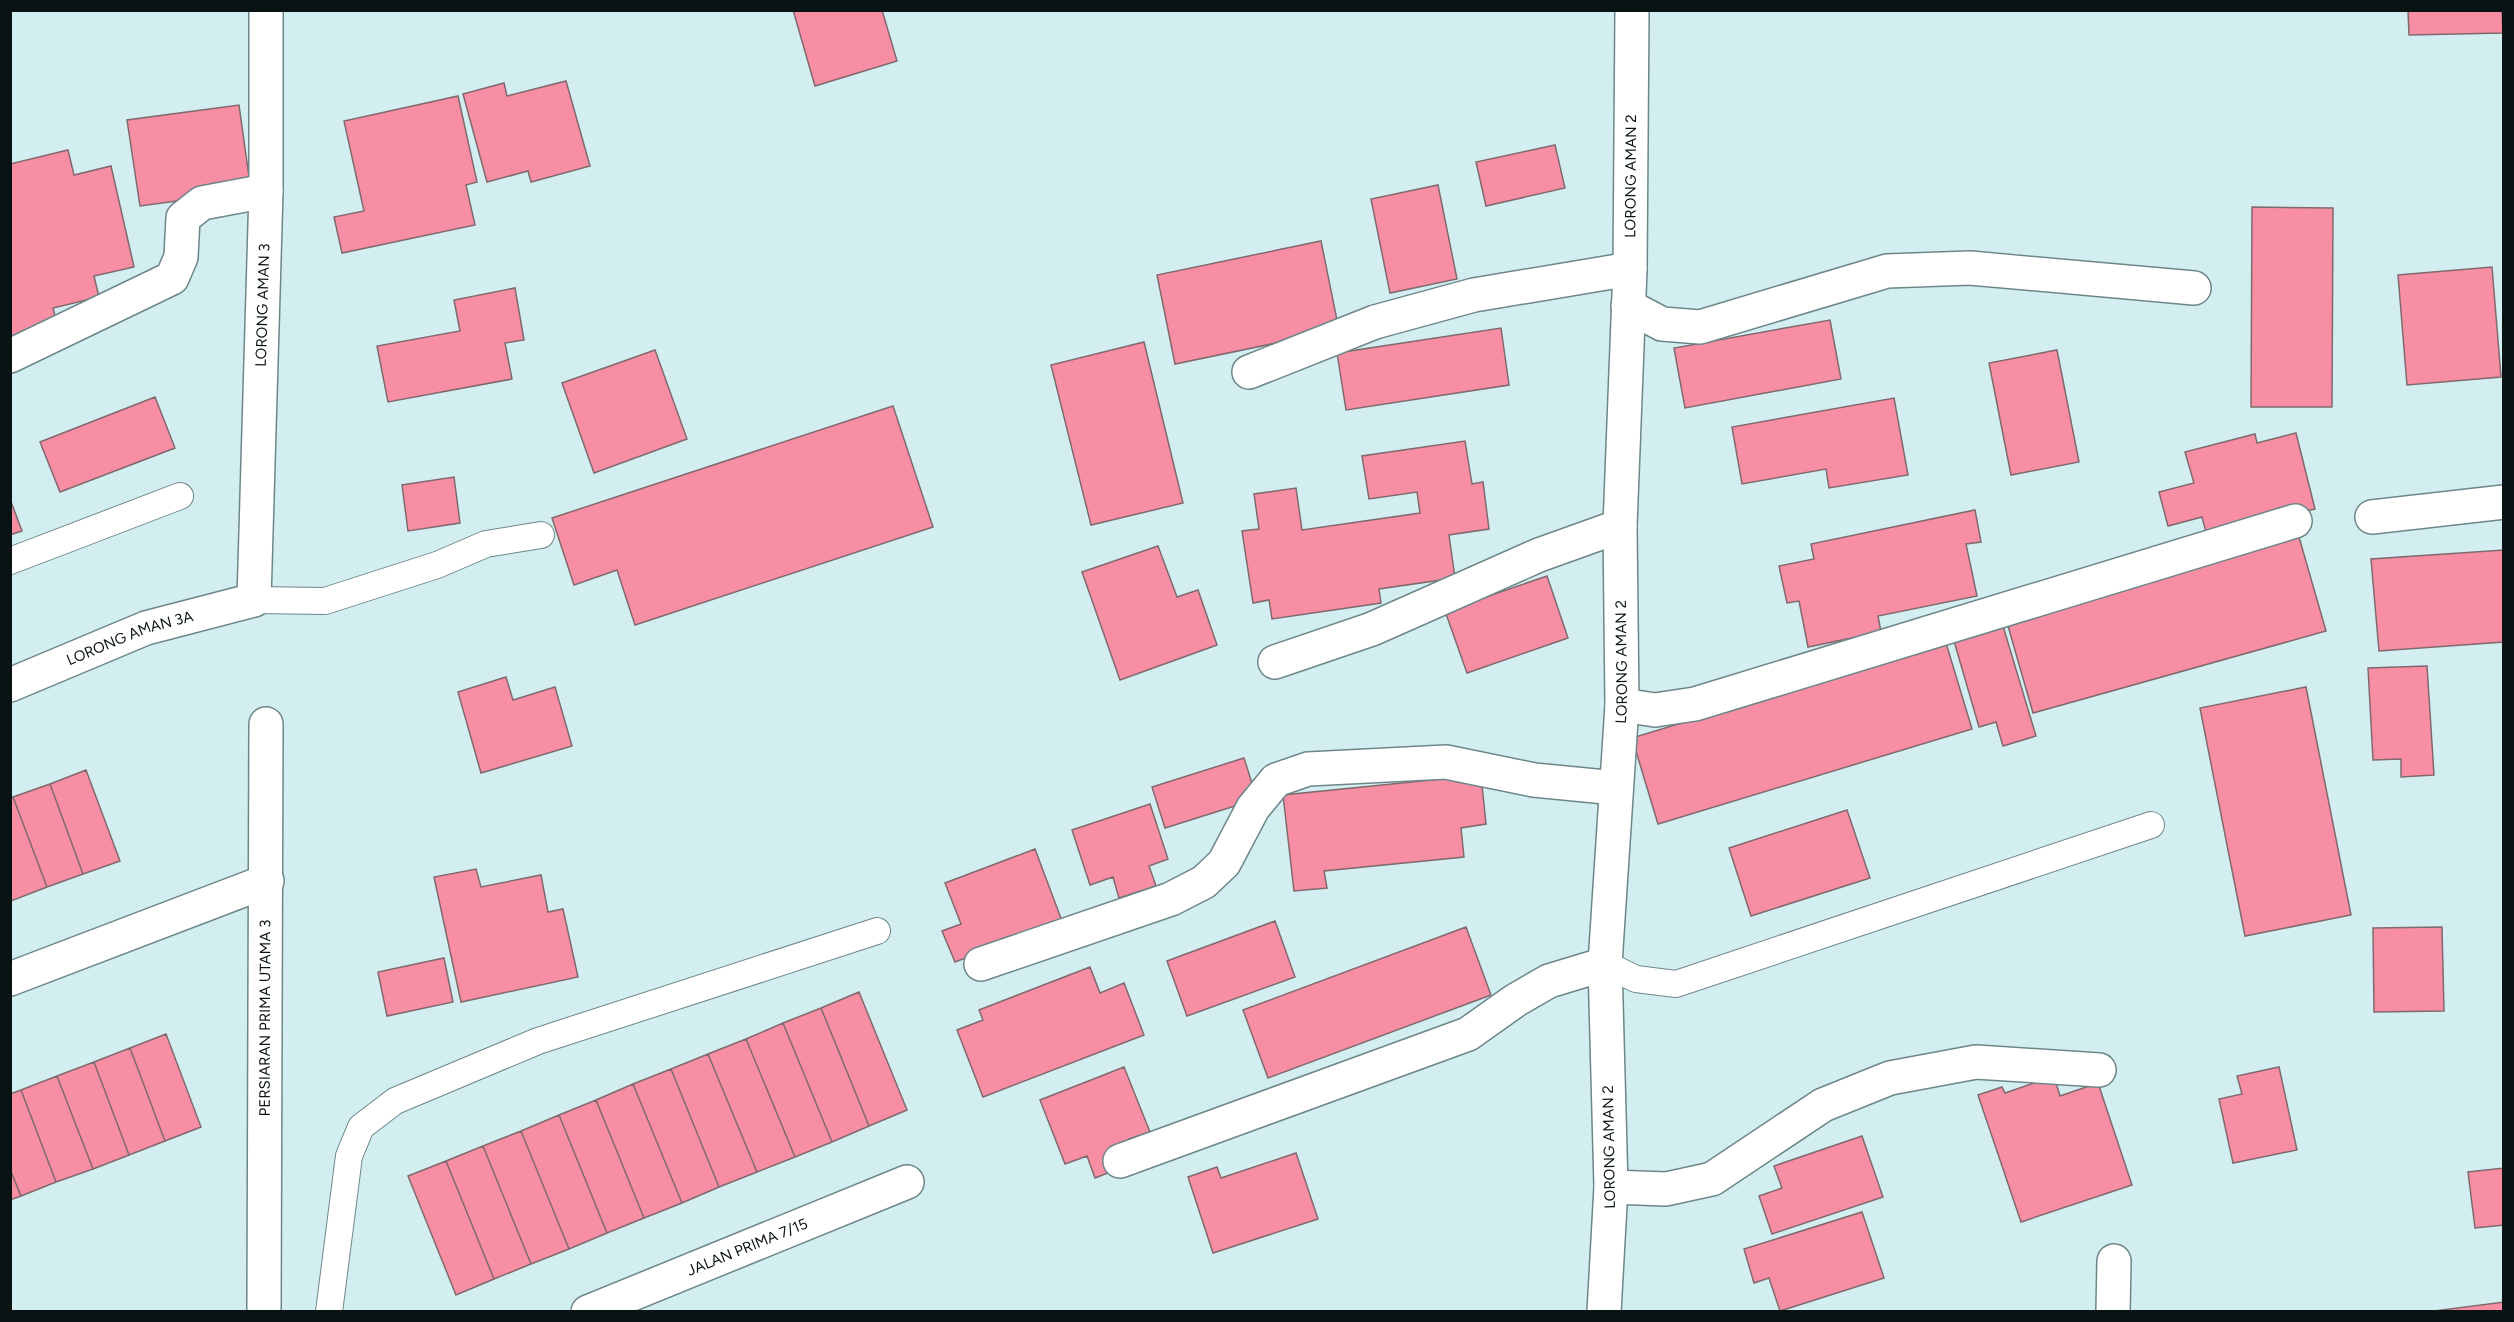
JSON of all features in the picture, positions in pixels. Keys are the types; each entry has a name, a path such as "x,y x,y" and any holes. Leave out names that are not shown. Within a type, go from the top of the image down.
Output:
{"street":[{"name":"LORONG AMAN 3","path":"254,600 266,191 266,10"},
{"name":"LORONG AMAN 2","path":"1604,1311 1611,1187 1605,964 1622,705 1620,526 1630,269 1632,10"},
{"path":"10,356 172,278 181,257 183,218 202,203 266,191"},
{"path":"1628,306 1662,324 1700,327 1887,271 1970,268 2194,288"},
{"path":"1249,372 1375,322 1474,295 1630,269"},
{"path":"2372,517 2504,502"},
{"path":"1622,705 1655,710 1695,704 2295,521"},
{"path":"1275,662 1372,629 1539,555 1620,526"},
{"name":"LORONG AMAN 3A","path":"10,685 146,628 254,600"},
{"name":"PERSIARAN PRIMA UTAMA 3","path":"264,1311 266,724"},
{"path":"981,964 1171,899 1204,882 1224,863 1253,808 1276,780 1308,769 1446,762 1534,780 1616,788"},
{"path":"10,978 267,881"},
{"path":"1120,1161 1468,1034 1516,1000 1549,981 1605,964"},
{"path":"1611,1187 1666,1189 1712,1179 1823,1105 1890,1078 1976,1062 2099,1070"},
{"name":"JALAN PRIMA 7/15","path":"588,1311 907,1182"},
{"path":"2113,1311 2114,1261"}],"lane":[{"path":"10,561 180,496"},
{"path":"254,600 326,600 437,565 486,544 541,535"},
{"path":"1605,964 1636,979 1676,984 2151,825"},
{"path":"329,1311 349,1156 362,1127 394,1101 538,1041 878,931"}],"building":[{"path":"793,10 882,10 897,61 815,86"},
{"path":"2408,10 2502,10 2503,33 2409,35"},
{"path":"566,81 590,166 531,182 528,171 487,182 463,94 504,83 507,96"},
{"path":"458,96 477,182 466,185 475,225 342,253 334,217 364,211 344,121"},
{"path":"239,105 251,191 140,206 127,120"},
{"path":"1555,145 1565,188 1486,206 1476,162"},
{"path":"68,150 74,175 111,166 134,267 94,276 99,297 53,308 59,331 10,342 10,164"},
{"path":"1438,185 1457,279 1390,293 1371,199"},
{"path":"2252,207 2333,208 2332,407 2251,407"},
{"path":"1321,241 1339,330 1175,364 1157,275"},
{"path":"2492,267 2501,377 2407,385 2398,275"},
{"path":"515,288 524,340 505,343 512,379 388,402 377,346 460,331 454,300"},
{"path":"1830,320 1841,379 1685,408 1674,348"},
{"path":"1501,328 1509,385 1346,410 1337,353"},
{"path":"1144,342 1183,503 1091,525 1051,365"},
{"path":"655,350 687,439 594,473 562,383"},
{"path":"2057,350 2079,462 2011,475 1989,363"},
{"path":"155,397 175,448 60,492 40,442"},
{"path":"1894,398 1908,475 1829,488 1826,469 1742,484 1732,427"},
{"path":"893,406 933,527 635,625 617,570 574,585 552,518"},
{"path":"2296,433 2315,509 2207,536 2202,517 2168,526 2159,492 2194,483 2185,452 2255,434 2257,443"},
{"path":"1465,441 1472,484 1483,482 1489,529 1449,535 1455,578 1379,589 1381,603 1272,619 1269,600 1253,603 1242,531 1259,529 1254,494 1296,488 1302,530 1420,513 1417,492 1369,499 1362,456"},
{"path":"454,477 460,523 408,531 402,485"},
{"path":"10,499 22,531 10,535"},
{"path":"1975,510 1981,542 1966,544 1977,596 1878,616 1881,632 1808,647 1799,601 1787,603 1779,566 1814,559 1811,544"},
{"path":"2299,537 2326,631 2033,713 2006,619"},
{"path":"1158,546 1177,597 1198,590 1217,645 1120,680 1082,572"},
{"path":"2504,550 2504,642 2379,651 2371,559"},
{"path":"1547,576 1568,638 1467,673 1445,611"},
{"path":"2003,626 2036,736 2003,746 1996,722 1979,727 1954,641"},
{"path":"1946,643 1972,729 1658,824 1632,738"},
{"path":"2427,666 2434,775 2401,777 2401,759 2373,760 2368,668"},
{"path":"506,677 513,700 555,687 572,746 481,773 458,692"},
{"path":"2306,687 2351,915 2245,936 2200,708"},
{"path":"1244,758 1257,799 1165,828 1152,787"},
{"path":"86,770 120,861 83,874 50,784"},
{"path":"1481,775 1486,824 1461,828 1464,857 1324,871 1327,888 1294,891 1283,795"},
{"path":"50,784 83,874 47,887 13,797"},
{"path":"13,797 47,887 11,901 10,798"},
{"path":"1150,804 1168,859 1149,866 1156,886 1119,898 1113,877 1090,885 1072,830"},
{"path":"1847,810 1870,878 1751,916 1729,848"},
{"path":"1035,849 1062,921 955,962 942,931 961,924 945,883"},
{"path":"476,869 481,887 541,875 548,912 563,909 578,977 461,1002 434,877"},
{"path":"1275,921 1295,977 1187,1016 1167,961"},
{"path":"1466,927 1491,995 1268,1078 1243,1010"},
{"path":"2442,927 2444,1011 2374,1012 2373,928"},
{"path":"444,958 453,1002 387,1016 378,972"},
{"path":"1090,967 1100,993 1124,983 1144,1035 983,1097 957,1030 983,1020 979,1010"},
{"path":"859,992 907,1110 869,1126 821,1008"},
{"path":"821,1008 869,1126 832,1142 783,1023"},
{"path":"783,1023 832,1142 795,1157 746,1039"},
{"path":"166,1034 201,1127 165,1141 130,1048"},
{"path":"746,1039 795,1157 757,1172 708,1054"},
{"path":"130,1048 165,1141 129,1155 94,1062"},
{"path":"708,1054 757,1172 719,1187 671,1069"},
{"path":"94,1062 129,1155 93,1169 57,1076"},
{"path":"1124,1067 1150,1132 1129,1139 1138,1161 1095,1178 1087,1156 1065,1164 1040,1100"},
{"path":"2279,1067 2297,1150 2233,1163 2219,1099 2242,1094 2237,1076"},
{"path":"671,1069 719,1187 682,1203 633,1084"},
{"path":"57,1076 93,1169 56,1182 21,1090"},
{"path":"2054,1076 2060,1096 2098,1083 2132,1185 2021,1222 1978,1095 2002,1087 2005,1093"},
{"path":"633,1084 682,1203 644,1218 596,1100"},
{"path":"21,1090 56,1182 21,1196 10,1169 10,1094"},
{"path":"596,1100 644,1218 607,1233 559,1115"},
{"path":"559,1115 607,1233 569,1249 521,1131"},
{"path":"521,1131 569,1249 531,1264 483,1146"},
{"path":"1862,1136 1883,1197 1772,1234 1759,1196 1782,1188 1774,1166"},
{"path":"483,1146 531,1264 494,1279 446,1161"},
{"path":"1296,1153 1318,1219 1213,1253 1188,1177 1217,1167 1221,1178"},
{"path":"446,1161 494,1279 456,1295 408,1176"},
{"path":"2504,1168 2504,1225 2475,1228 2468,1172"},
{"path":"10,1169 21,1196 10,1200"},
{"path":"1862,1212 1884,1278 1780,1311 1769,1278 1754,1283 1744,1249"},
{"path":"2504,1302 2504,1312 2426,1312"}]}
